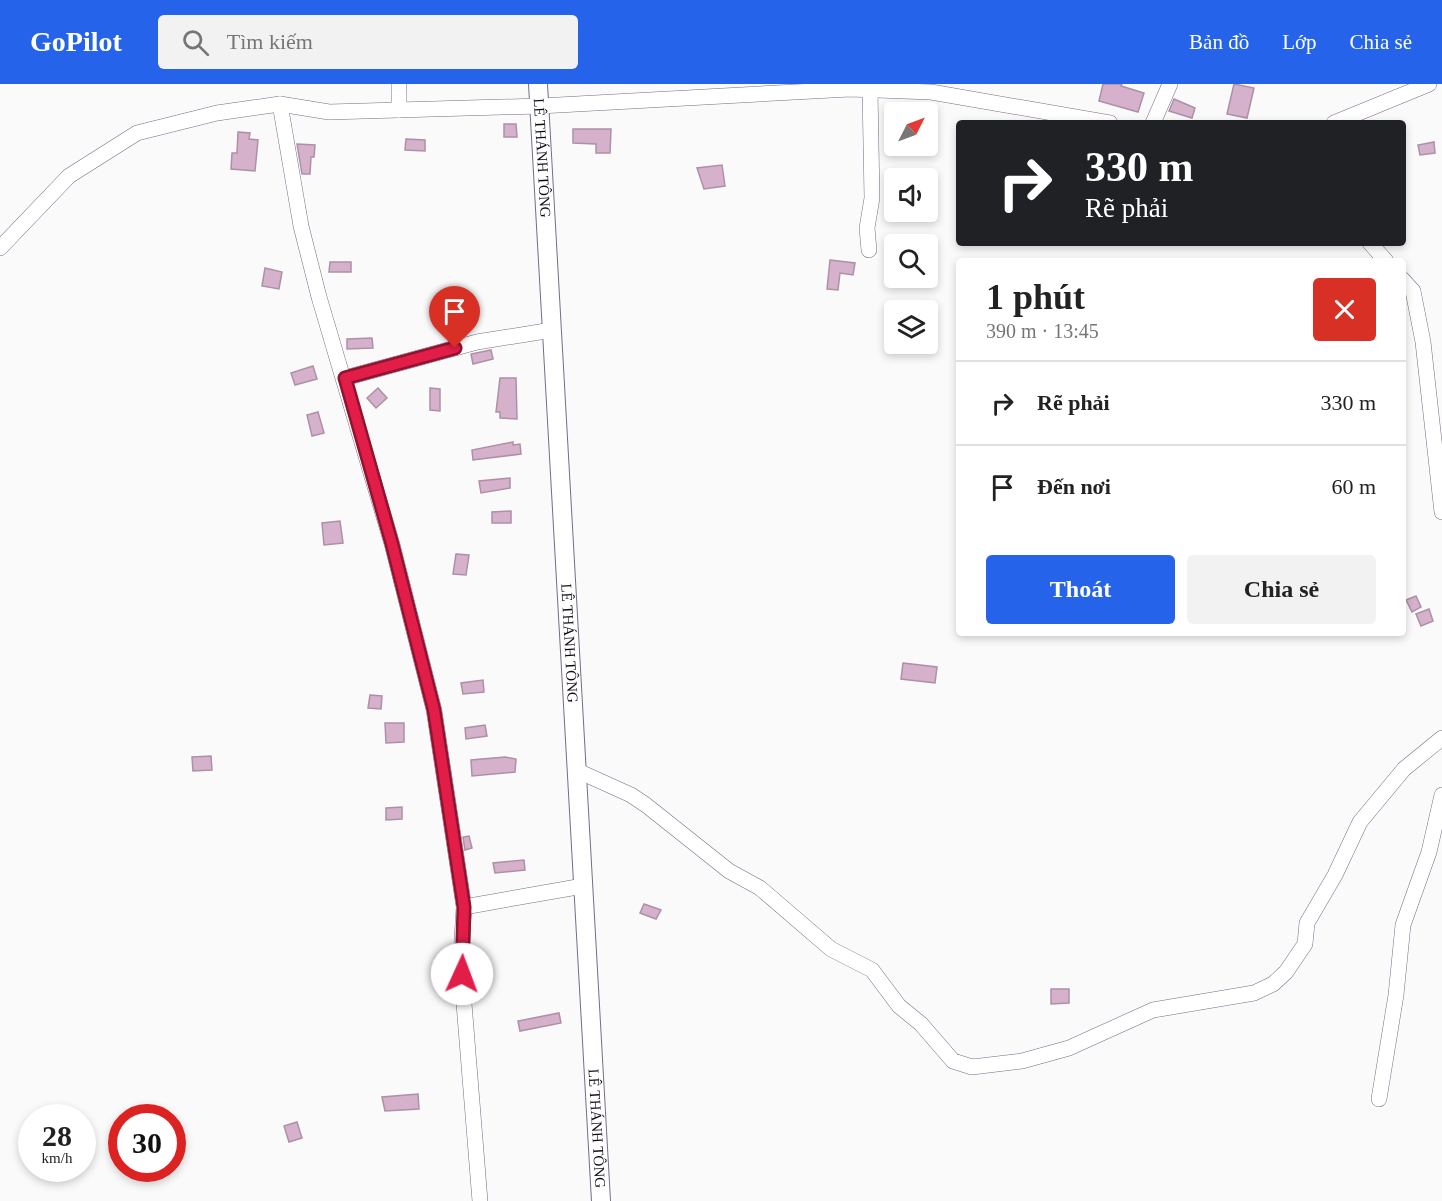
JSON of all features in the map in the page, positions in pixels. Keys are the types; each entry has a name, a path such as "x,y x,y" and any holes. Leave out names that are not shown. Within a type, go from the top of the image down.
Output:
{"street":[{"path":"399,84 399,110"},
{"name":"LÊ THÁNH TÔNG","path":"538,84 601,1201"},
{"path":"1154,120 1170,84"},
{"path":"1341,120 1429,84"},
{"path":"869,250 867,228 872,198 870,90"},
{"path":"0,248 69,176 137,133 217,113 280,104 329,112 540,106 775,91 870,90 931,92 1093,120"},
{"path":"280,104 301,226 319,297 345,378 392,544 434,710 464,907 461,956 480,1201"},
{"path":"1373,246 1383,258"},
{"path":"1406,283 1413,291 1423,342 1442,512"},
{"path":"345,378 477,342 552,330"},
{"path":"578,771 646,805 729,871 760,888 831,949 872,970 899,1006 921,1024 953,1061 972,1067 1034,1058 1069,1048 1153,1010 1254,993 1273,984 1286,972 1305,944 1307,923 1335,875 1360,822 1404,769 1442,738"},
{"path":"1379,1099 1397,984 1403,925 1429,852 1442,795"},
{"path":"464,907 583,886"}],"building":[{"path":"1103,84 1122,84 1121,86 1144,93 1138,112 1099,101"},
{"path":"1234,84 1254,88 1247,118 1227,114"},
{"path":"1174,99 1195,108 1192,118 1169,111"},
{"path":"504,124 516,124 517,137 504,137"},
{"path":"573,129 611,129 610,153 596,153 596,144 573,143"},
{"path":"238,132 250,133 249,139 258,140 255,171 231,169 232,153 237,153"},
{"path":"406,139 425,140 425,151 405,150"},
{"path":"1434,142 1435,153 1420,155 1418,145"},
{"path":"297,144 315,145 314,157 311,157 310,174 302,174"},
{"path":"722,165 725,186 704,189 697,168"},
{"path":"830,260 855,263 853,275 840,273 838,290 827,289"},
{"path":"330,262 351,262 351,272 329,272"},
{"path":"265,268 282,272 279,289 262,286"},
{"path":"372,338 373,348 347,349 347,339"},
{"path":"491,350 493,359 473,364 471,354"},
{"path":"313,366 317,379 295,385 291,373"},
{"path":"500,378 516,378 517,419 500,418 500,412 496,412"},
{"path":"378,388 387,398 376,408 367,398"},
{"path":"430,388 440,389 440,411 430,410"},
{"path":"318,412 324,433 312,436 307,415"},
{"path":"513,442 513,445 520,444 521,454 473,460 472,450"},
{"path":"510,478 510,488 481,493 479,481"},
{"path":"511,511 511,523 492,523 492,512"},
{"path":"340,521 343,543 324,545 322,523"},
{"path":"456,554 469,555 466,575 453,574"},
{"path":"1416,596 1421,607 1412,612 1406,600"},
{"path":"1429,609 1433,621 1421,626 1416,614"},
{"path":"903,663 937,667 935,683 901,679"},
{"path":"483,680 484,692 463,694 461,683"},
{"path":"370,695 382,696 381,709 368,708"},
{"path":"385,723 404,723 404,742 386,743"},
{"path":"485,725 487,736 466,739 465,728"},
{"path":"211,756 212,770 193,771 192,757"},
{"path":"505,757 516,759 515,772 472,776 471,760"},
{"path":"402,807 402,819 386,820 386,808"},
{"path":"469,836 472,848 465,850 463,837"},
{"path":"524,860 525,870 495,873 493,863"},
{"path":"644,904 661,910 656,919 640,913"},
{"path":"1051,989 1069,989 1069,1003 1051,1004"},
{"path":"559,1013 561,1023 520,1031 518,1021"},
{"path":"418,1094 419,1109 385,1111 382,1097"},
{"path":"297,1122 302,1138 289,1142 284,1126"}],"route":[{"path":"455,348 345,378 392,544 434,710 464,907 462,974"}]}
